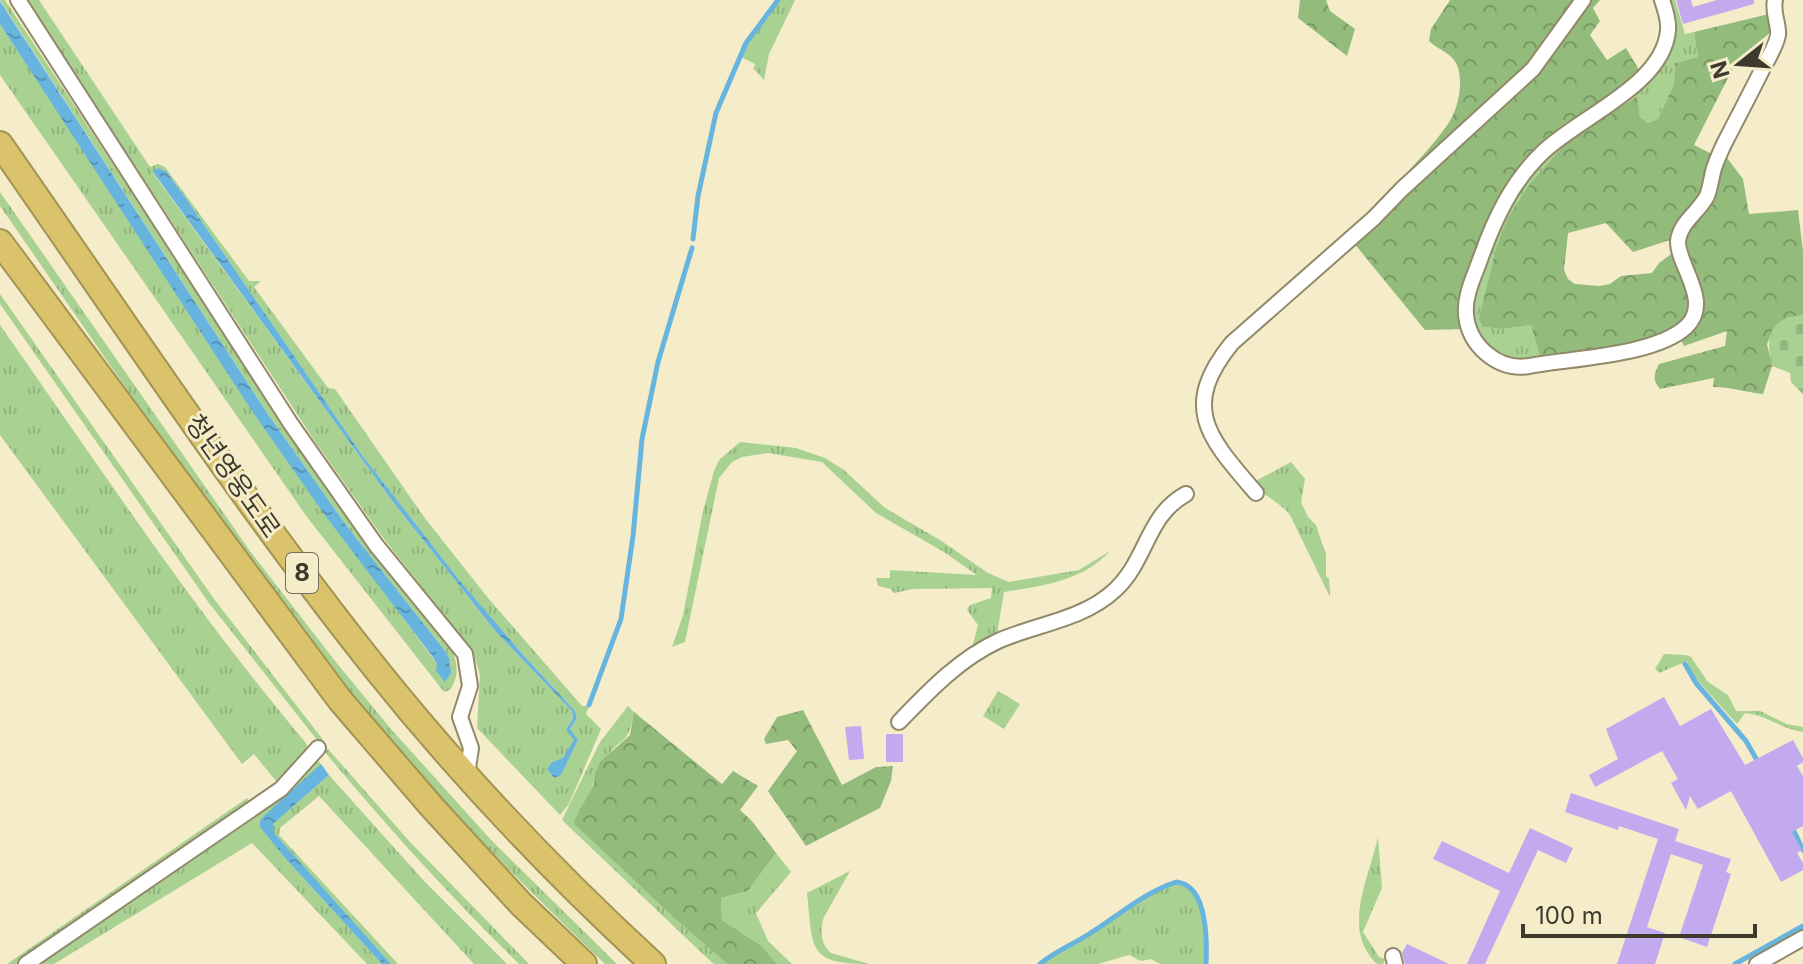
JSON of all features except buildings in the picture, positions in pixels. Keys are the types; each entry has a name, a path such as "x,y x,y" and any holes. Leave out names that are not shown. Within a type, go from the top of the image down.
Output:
{"highway":[{"name":"청년영웅도로","path":"0,144 299,569 377,670 467,775 555,870 653,964"},
{"name":"청년영웅도로","path":"0,242 340,700 521,904 584,964"}],"street":[{"path":"18,0 300,436 376,545 465,654 470,686 460,717 471,748 467,775"},
{"path":"1256,493 1222,452 1206,423 1202,405 1216,362 1232,343 1374,218 1533,69 1583,0"},
{"path":"1662,0 1669,27 1666,42 1655,64 1644,78 1625,93 1543,151 1498,212 1467,294 1465,311 1474,342 1497,360 1521,367 1604,353 1633,352 1678,333 1689,325 1694,314 1695,298 1678,240 1683,228 1707,196 1723,146 1775,43 1778,34 1773,13 1775,0"},
{"path":"899,722 944,678 984,649 1011,636 1080,612 1105,599 1133,569 1165,508 1186,494"},
{"path":"26,964 281,789 318,748"},
{"path":"1757,964 1803,938"}],"green space":[{"path":"0,0 5,0 315,471 452,650 457,670 450,690 444,692 307,517 0,75 0,24 285,458 437,664 451,665 445,651 346,525 267,413"},
{"path":"27,0 39,0 150,167 158,164 165,167 249,281 261,281 254,287 328,388 335,389 424,517 488,598 582,706 589,706 586,714 601,729 569,804 560,815 477,728 480,675 473,652 384,539 314,440","holes":["156,168 166,171 362,455 460,581 575,711 577,718 570,729 578,740 561,774 554,778 547,769 552,762 563,758 575,740 566,730 573,718 572,711 497,633 393,502 153,173"]},
{"path":"779,0 795,0 769,54 764,80 754,69 755,64 741,57 753,33"},
{"path":"1300,0 1326,0 1330,11 1355,29 1347,56 1298,18"},
{"path":"1450,0 1580,0 1532,68 1350,230 1427,151 1455,111 1460,88 1457,65 1429,41 1431,29"},
{"path":"1588,0 1600,0 1593,8 1600,21 1590,35 1607,60 1626,48 1642,75 1597,106 1495,211 1464,329 1425,330 1353,242 1479,124"},
{"path":"1664,0 1675,0 1685,34 1694,32 1698,57 1675,63 1674,84 1658,119 1648,123 1640,117 1636,96 1567,142 1483,327 1502,329 1531,325 1541,362 1521,366 1476,341 1468,295 1490,236 1530,167 1661,56"},
{"path":"1769,14 1774,31 1758,72 1736,62 1694,145 1714,155 1706,190 1676,238 1633,252 1606,223 1568,233 1564,270 1568,279 1575,284 1599,286 1610,284 1621,276 1652,273 1659,263 1678,249 1693,298 1688,324 1648,344 1541,362 1531,325 1502,329 1483,327 1479,319 1496,249 1507,219 1530,184 1567,142 1637,96 1640,117 1648,123 1658,119 1674,84 1675,63 1698,57 1694,32"},
{"path":"1724,154 1743,179 1749,214 1798,210 1803,251 1803,315 1787,318 1773,330 1767,344 1772,366 1763,394 1713,387 1714,378 1660,389 1655,377 1659,364 1725,346 1727,331 1684,346 1679,336 1697,315 1682,240"},
{"path":"0,192 250,551 335,661 391,729 492,841 617,964 605,964 485,845 399,752 322,658 181,467 0,206"},
{"path":"0,294 214,599 324,741 321,745 209,603 0,304"},
{"path":"1803,315 1803,394 1791,382 1790,373 1772,366 1769,346 1776,325"},
{"path":"0,325 225,642 306,743 308,750 280,786 254,754 242,764 0,435"},
{"path":"740,442 796,448 825,458 844,470 885,508 988,573 1009,582 1079,570 1110,551 1075,576 1004,592 999,638 974,653 978,625 967,610 970,605 991,598 992,588 913,589 894,593 891,589 878,586 876,578 890,578 890,570 977,575 876,513 822,462 768,453 742,457 732,462 719,478 685,642 672,647 683,615 714,471 719,460"},
{"path":"1291,462 1305,479 1301,502 1316,525 1326,555 1330,597 1290,515 1252,483"},
{"path":"1664,654 1691,657 1708,682 1728,695 1736,711 1760,711 1787,724 1803,727 1803,732 1745,713 1737,724 1691,673 1687,661 1659,673 1655,669"},
{"path":"998,691 1020,704 1004,729 983,716"},
{"path":"628,706 634,712 629,731 601,765 575,825 727,964 714,964 562,820 600,742"},
{"path":"803,710 842,785 876,767 893,766 891,781 880,808 806,846 768,791 797,751 788,740 766,744 764,739 777,717"},
{"path":"634,712 722,784 733,771 758,786 740,810 776,853 748,891 721,898 722,920 762,946 777,964 727,964 575,825 574,821 594,784 601,761 630,735"},
{"path":"328,749 411,843 529,964 519,964 444,887 348,780 325,752"},
{"path":"316,759 321,764 260,826 285,858 382,964 367,964 252,843 54,964 34,964 289,790"},
{"path":"329,775 424,881 507,964 474,964 319,796 280,828 279,835 398,964 391,964 273,833 273,824"},
{"path":"247,798 252,805 19,964 7,964"},
{"path":"1378,837 1382,888 1363,932 1379,957 1385,959 1383,964 1377,964 1366,950 1359,919 1364,886"},
{"path":"776,853 791,872 756,913 768,941 792,964 777,964 762,946 722,920 721,898 748,891"},
{"path":"850,871 824,917 822,936 831,953 869,964 834,961 824,956 817,949 810,927 807,893"},
{"path":"1176,883 1186,886 1199,904 1204,929 1205,964 1160,964 1151,959 1141,961 1129,955 1098,964 1042,964 1145,897"}],"water":[{"path":"0,1 267,413 346,525 445,651 451,673 445,682 436,671 437,664 432,656 324,514 252,411 0,24"},
{"path":"156,168 166,171 185,197 362,455 460,581 575,711 577,718 570,729 578,740 561,775 554,778 547,769 552,762 563,758 574,740 566,730 573,718 572,711 497,633 393,502 153,172"},
{"path":"321,764 329,775 273,824 273,832 391,964 382,964 260,827 264,816"}],"waterway":[{"path":"693,239 698,196 716,113 746,43 778,0"},
{"path":"589,705 621,619 642,439 658,362 692,248"},
{"path":"1685,664 1696,683 1746,741 1758,762"},
{"path":"1792,827 1803,850"},
{"path":"1040,964 1142,899 1176,882 1187,885 1200,903 1205,929 1206,964"},
{"path":"1735,964 1803,926"}]}
